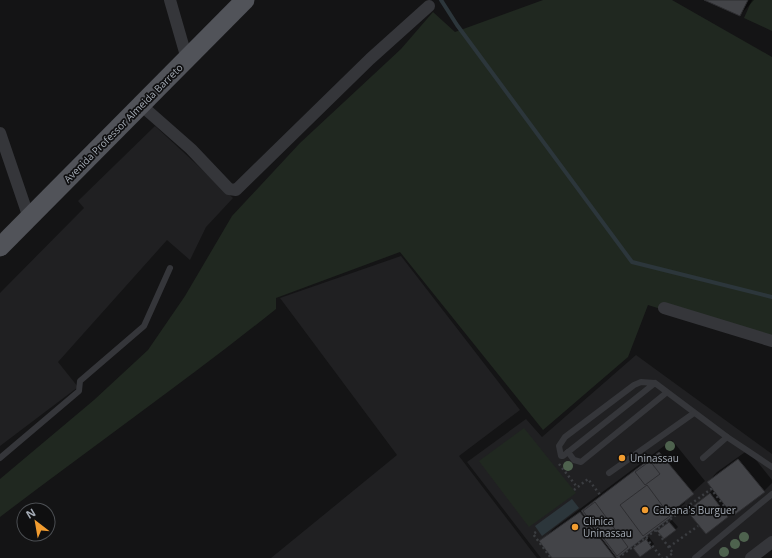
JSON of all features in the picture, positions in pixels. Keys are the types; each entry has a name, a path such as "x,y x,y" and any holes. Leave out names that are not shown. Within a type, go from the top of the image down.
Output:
{"main road":[{"name":"Avenida Professor Almeida Barreto","path":"0,247 246,0"}],"street":[{"path":"170,0 187,59"},
{"path":"141,106 191,149 229,188 236,190 365,64 429,6"},
{"path":"0,133 29,218"},
{"path":"664,308 772,341"},
{"path":"751,558 772,542"}],"lane":[{"path":"0,458 79,391 80,381 144,326 170,268"},
{"path":"654,382 563,456 559,446 565,438 637,383 654,382 666,393 726,437 772,467"},
{"path":"568,452 574,460 581,462 666,393"},
{"path":"609,472 694,413"},
{"path":"703,458 726,437"},
{"path":"695,558 772,494"}],"path":[{"path":"563,456 559,465 577,487"},
{"path":"574,490 588,479 601,496"},
{"path":"618,558 711,489 733,518"},
{"path":"669,547 698,526"},
{"path":"656,530 673,553 668,557"},
{"path":"536,532 532,534 551,558"},
{"path":"646,538 662,558"},
{"path":"655,558 659,555"}],"shaded area":[{"path":"543,0 672,0 772,57 772,344 648,305 628,357 543,430 400,252 276,298 276,309 208,362 20,502 16,502 16,505 0,517 0,479 94,400 148,350 185,296 232,216 300,143 401,49 433,12 455,32"},
{"path":"752,0 772,0 772,31 744,18"},
{"path":"155,126 233,198 206,227 190,260 167,240 58,362 78,387 0,446 0,293 84,208 78,201"},
{"path":"401,256 520,410 459,456 537,558 271,558 397,455 280,298"},
{"name":"Uninassau","path":"636,355 772,454 772,540 748,558 541,558 467,462 526,419 542,437"},
{"path":"524,428 576,493 529,527 479,461"},
{"path":"572,499 579,508 542,536 535,526"}],"building":[{"path":"704,0 748,0 740,16"},
{"path":"659,452 694,494 670,513 673,516 617,558 581,511"},
{"path":"738,459 765,492 733,516 707,482"},
{"path":"650,461 660,474 645,485 635,472"},
{"name":"Cabana's Burguer","path":"647,485 670,516 643,536 620,505"},
{"path":"710,493 728,517 706,534 687,511"},
{"path":"595,502 628,547 617,556 583,511"},
{"name":"Clinica Uninassau","path":"580,512 615,558 552,558 539,541"},
{"path":"669,522 676,530 664,539 657,531"},
{"path":"646,539 652,548 640,557 633,548"}],"waterway":[{"path":"441,0 457,25 632,262 772,297"}],"place":[{"name":"Uninassau","path":"622,458"},
{"name":"Cabana's Burguer","path":"645,510"},
{"name":"Clinica Uninassau","path":"575,527"}]}
